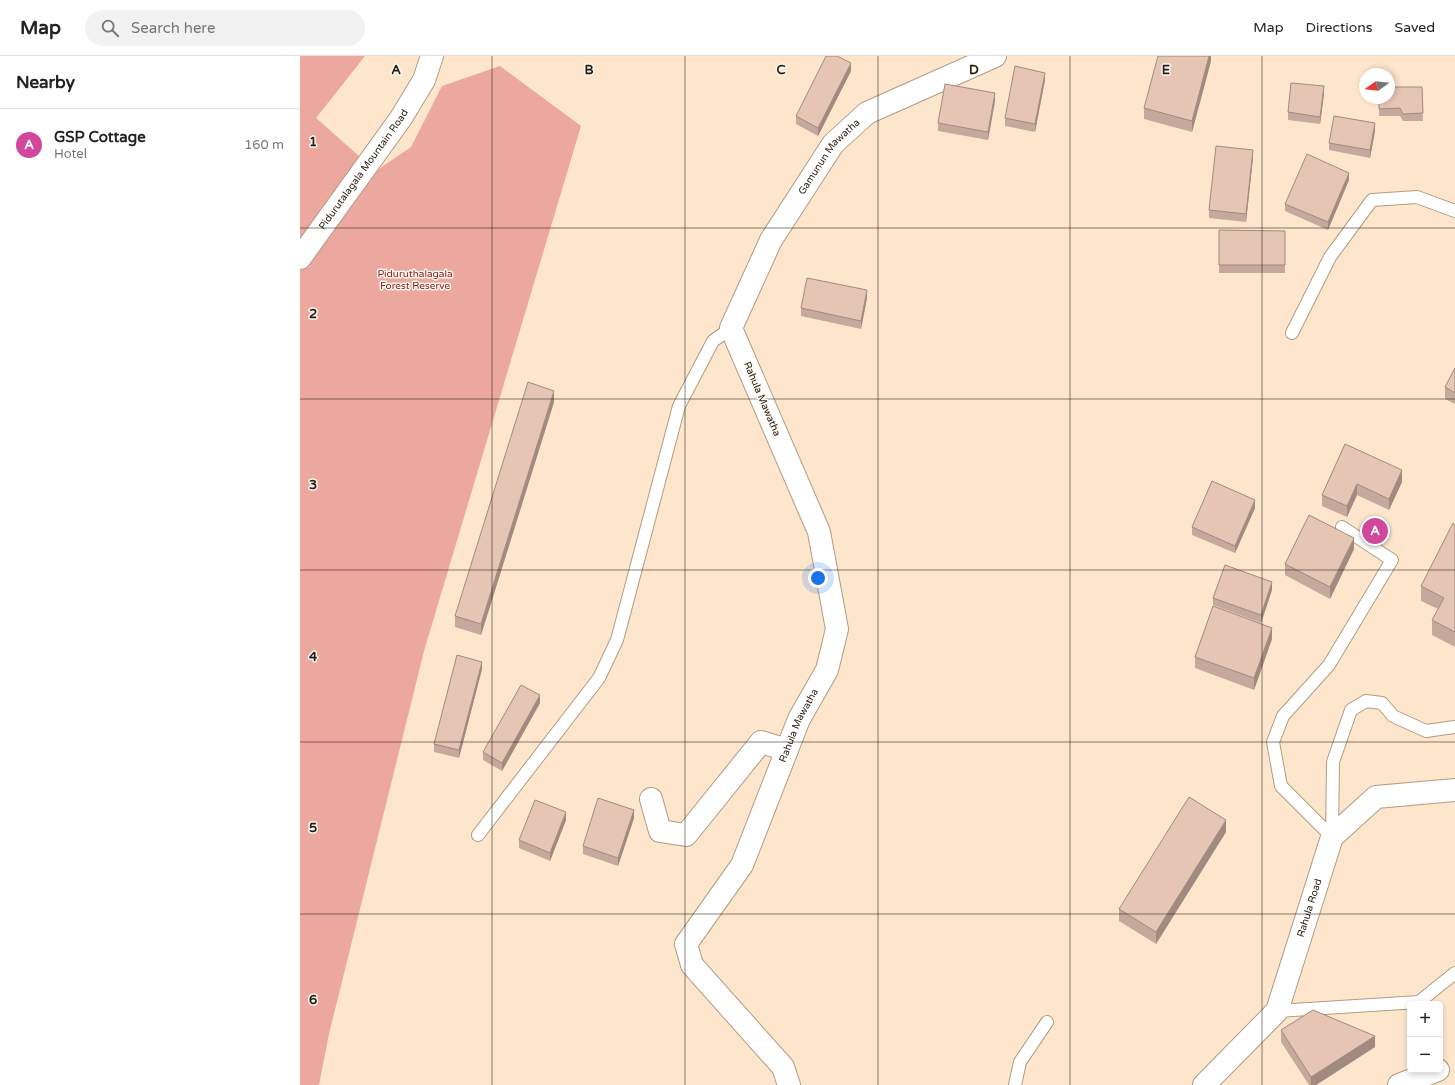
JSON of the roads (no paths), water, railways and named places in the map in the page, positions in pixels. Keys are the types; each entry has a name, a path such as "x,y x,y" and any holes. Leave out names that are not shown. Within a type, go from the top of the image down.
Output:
{"street":[{"name":"Pidurutalagala Mountain Road","path":"300,258 401,118 424,80 432,56"},
{"name":"Gamunun Mawatha","path":"731,328 771,240 833,144 868,113 996,56"},
{"name":"Rahula Mawatha","path":"731,328 819,532 837,629 827,670 799,719 742,865 686,944 692,965 783,1067 789,1085"},
{"path":"651,799 660,831 686,835 761,742 787,750"},
{"path":"1332,837 1376,797 1455,790"},
{"name":"Rahula Road","path":"1204,1085 1277,1011 1332,837"},
{"path":"1443,1068 1455,1063"},
{"path":"1400,1085 1431,1073"}],"lane":[{"path":"1292,333 1330,257 1372,200 1417,197 1455,212"},
{"path":"478,835 599,678 617,640 680,406 714,341 731,328"},
{"path":"1332,837 1281,786 1273,742 1283,716 1329,665 1392,560 1342,527"},
{"path":"1332,837 1334,762 1351,710 1366,701 1382,703 1394,716 1426,731 1455,727"},
{"path":"1277,1011 1419,1002 1455,973"},
{"path":"1015,1085 1020,1062 1047,1022"}],"place":[{"name":"GSP Cottage","path":"1375,531"}],"park label":[{"name":"Piduruthalagala Forest Reserve","path":"415,280"}]}
